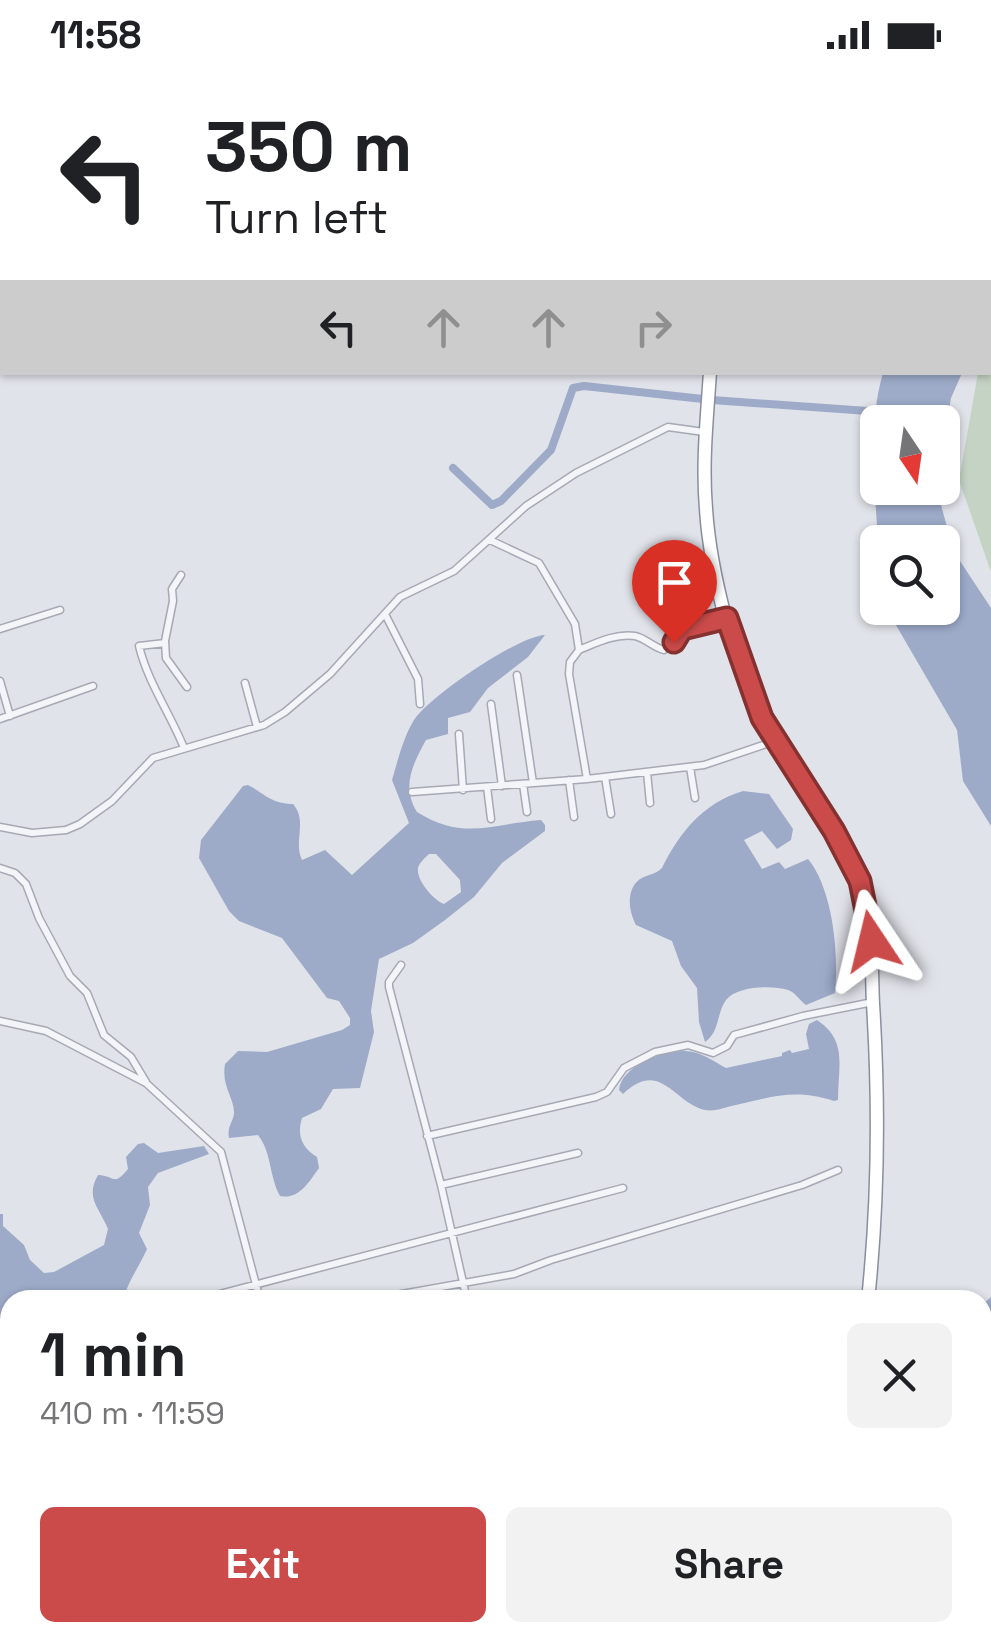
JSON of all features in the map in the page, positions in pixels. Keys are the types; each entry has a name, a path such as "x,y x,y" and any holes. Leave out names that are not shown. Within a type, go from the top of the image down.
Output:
{"highway":[{"path":"710,378 705,428 706,512 727,618 747,682 776,740 834,831 860,881 872,941 874,1196 869,1290"}],"street":[{"path":"0,827 32,833 66,830 112,801 154,758 257,727 306,696 400,596 454,571 526,506 606,456 668,427 705,428"},
{"path":"490,540 540,562 575,624 579,650"},
{"path":"181,574 172,589 165,644 166,658 186,687"},
{"path":"0,629 60,610"},
{"path":"385,614 418,678 420,704"},
{"path":"587,779 569,674 570,662 579,650 620,636 638,636 664,650 682,629 727,618"},
{"path":"165,644 139,646 145,672 170,714 184,748"},
{"path":"517,674 533,783"},
{"path":"0,681 10,716"},
{"path":"245,683 257,727"},
{"path":"0,719 93,686"},
{"path":"491,704 502,786"},
{"path":"458,734 463,790"},
{"path":"412,792 690,767 743,754 776,740"},
{"path":"690,767 695,798"},
{"path":"647,772 650,802"},
{"path":"605,777 610,814"},
{"path":"570,780 574,817"},
{"path":"523,784 528,812"},
{"path":"487,788 491,819"},
{"path":"0,868 15,873 26,884 70,976 87,993 104,1035 131,1057 146,1083"},
{"path":"401,964 389,987 442,1186 465,1290"},
{"path":"427,1136 596,1097 607,1092 624,1068 655,1052 688,1044 713,1053 727,1046 734,1034 873,1002"},
{"path":"0,1021 46,1031 146,1083 221,1152 258,1290"},
{"path":"442,1186 578,1152"},
{"path":"432,1290 514,1274 802,1185 838,1170"},
{"path":"234,1290 623,1188"}],"green space":[{"path":"978,375 991,375 991,572 960,483"}],"water":[{"path":"883,375 961,375 950,405 876,405"},
{"path":"876,505 941,505 947,525 877,525"},
{"path":"960,561 991,608 991,826 963,781 957,730 896,625 960,625"},
{"path":"545,635 528,657 488,688 470,712 448,718 448,734 426,740 409,784 417,812 433,821 478,828 541,820 545,831 502,863 474,897 445,920 413,943 379,959 371,1011 374,1032 360,1088 333,1089 321,1109 302,1118 302,1140 317,1157 319,1168 298,1193 280,1196 258,1135 229,1138 234,1108 225,1079 225,1064 238,1051 267,1052 342,1030 350,1025 350,1018 339,1001 327,998 282,938 239,921 229,911 199,858 201,840 243,786 248,785 274,800 293,804 299,817 302,860 325,850 352,875 409,823 392,780 414,720 475,669","holes":["429,854 436,854 460,880 461,892 444,904 427,890 418,873 422,861"]},
{"path":"743,791 769,794 793,829 791,840 777,849 762,831 744,840 762,869 779,862 785,869 808,859 817,872 832,923 835,993 806,1005 793,992 781,988 738,992 726,1000 713,1033 705,1042 699,1022 697,988 681,966 672,941 636,925 630,895 640,879 662,868 694,820 716,803"},
{"path":"817,1020 837,1045 838,1100 785,1095 705,1110 657,1081 636,1084 623,1094 619,1090 634,1068 664,1054 695,1052 726,1068 782,1056 790,1050 792,1053 809,1049 806,1034 809,1024"},
{"path":"144,1143 158,1153 204,1146 209,1154 158,1173 148,1187 150,1205 139,1233 147,1249 127,1290 0,1290 0,1214 3,1226 24,1245 30,1260 44,1273 54,1272 104,1245 108,1229 95,1202 94,1183 98,1175 120,1178 128,1169 126,1157"}],"waterway":[{"path":"453,468 492,505 501,501 551,450 573,388 584,386 860,410"}],"route":[{"path":"674,642 682,629 727,618 762,718 834,831 860,881 872,941"}]}
